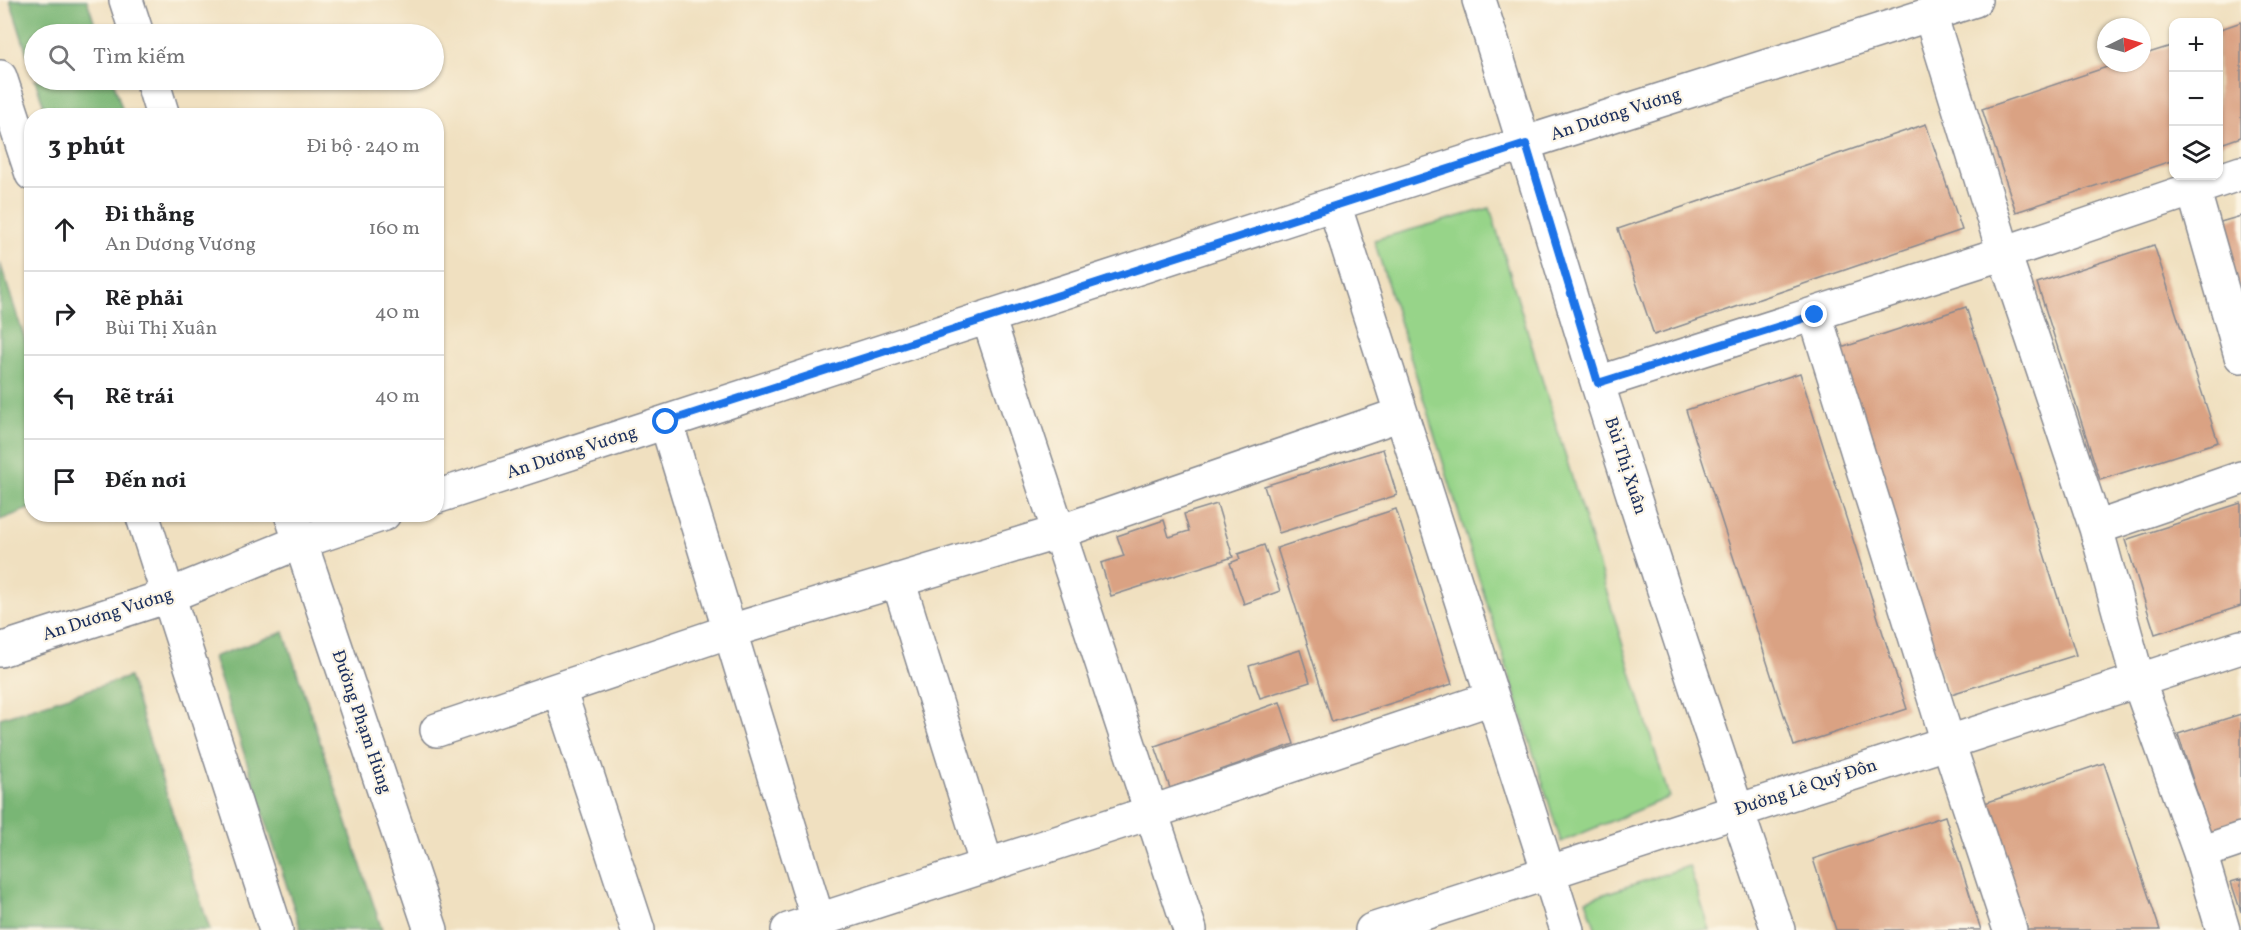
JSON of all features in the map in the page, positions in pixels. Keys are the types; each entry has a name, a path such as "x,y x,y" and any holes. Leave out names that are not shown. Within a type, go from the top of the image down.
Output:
{"street":[{"path":"126,0 134,24"},
{"name":"Bùi Thị Xuân","path":"1479,0 1526,144 1598,383 1778,930"},
{"name":"An Dương Vương","path":"444,494 1334,204 1975,0"},
{"path":"1930,14 2004,253 2096,528 2138,680 2200,853 2223,930"},
{"path":"0,77 24,150"},
{"path":"155,90 161,108"},
{"path":"1598,383 1815,315 2241,173"},
{"path":"2193,188 2241,356"},
{"path":"1334,204 1567,930"},
{"path":"1815,315 1948,742 2010,930"},
{"path":"988,317 1190,930"},
{"path":"437,730 730,631 1059,532 1401,414"},
{"path":"666,422 730,631 809,927 1492,698"},
{"path":"2096,528 2241,478"},
{"path":"145,522 276,930"},
{"name":"An Dương Vương","path":"0,650 168,596 296,528 334,522"},
{"name":"Đường Phạm Hùng","path":"296,528 431,930"},
{"path":"898,580 987,866"},
{"name":"Đường Lê Quý Đôn","path":"1372,930 2241,647"},
{"path":"559,689 638,930"},
{"path":"2200,853 2241,838"}],"green space":[{"path":"10,0 87,0 95,24 24,24 24,44"},
{"path":"38,90 116,90 122,108 45,108"},
{"path":"1490,208 1669,797 1561,842 1374,240"},
{"path":"0,263 24,337 24,511 0,520"},
{"path":"284,632 382,930 301,930 213,657"},
{"path":"129,677 210,930 0,930 0,718"},
{"path":"1689,866 1710,930 1596,930 1586,900"}],"building":[{"path":"2241,22 2241,137 2223,143 2223,72 2223,28"},
{"path":"2169,47 2169,162 2016,212 1982,109 2097,70 2151,72 2151,52"},
{"path":"1926,124 1962,230 1654,335 1618,229"},
{"path":"2241,216 2241,298 2217,223"},
{"path":"2154,245 2218,442 2100,480 2037,283"},
{"path":"1966,307 2076,655 1948,695 1838,349"},
{"path":"1800,373 1907,709 1794,746 1686,410"},
{"path":"1383,449 1397,495 1279,533 1264,486"},
{"path":"2241,503 2241,606 2155,634 2125,540"},
{"path":"1217,504 1233,557 1111,596 1101,563 1124,556 1117,536 1164,520 1169,537 1189,531 1184,514"},
{"path":"1396,509 1452,684 1332,722 1277,548"},
{"path":"1264,545 1280,591 1244,604 1230,563 1240,559 1238,554"},
{"path":"1300,650 1310,682 1260,698 1249,666"},
{"path":"1280,702 1294,744 1170,788 1155,746"},
{"path":"2241,714 2241,823 2210,833 2178,734"},
{"path":"2104,763 2160,930 2025,930 1982,804"},
{"path":"1945,816 1981,930 1836,930 1813,859"},
{"path":"2241,879 2241,912 2231,882"}],"route":[{"path":"666,422 1334,204 1526,144 1598,383 1815,315"}]}
